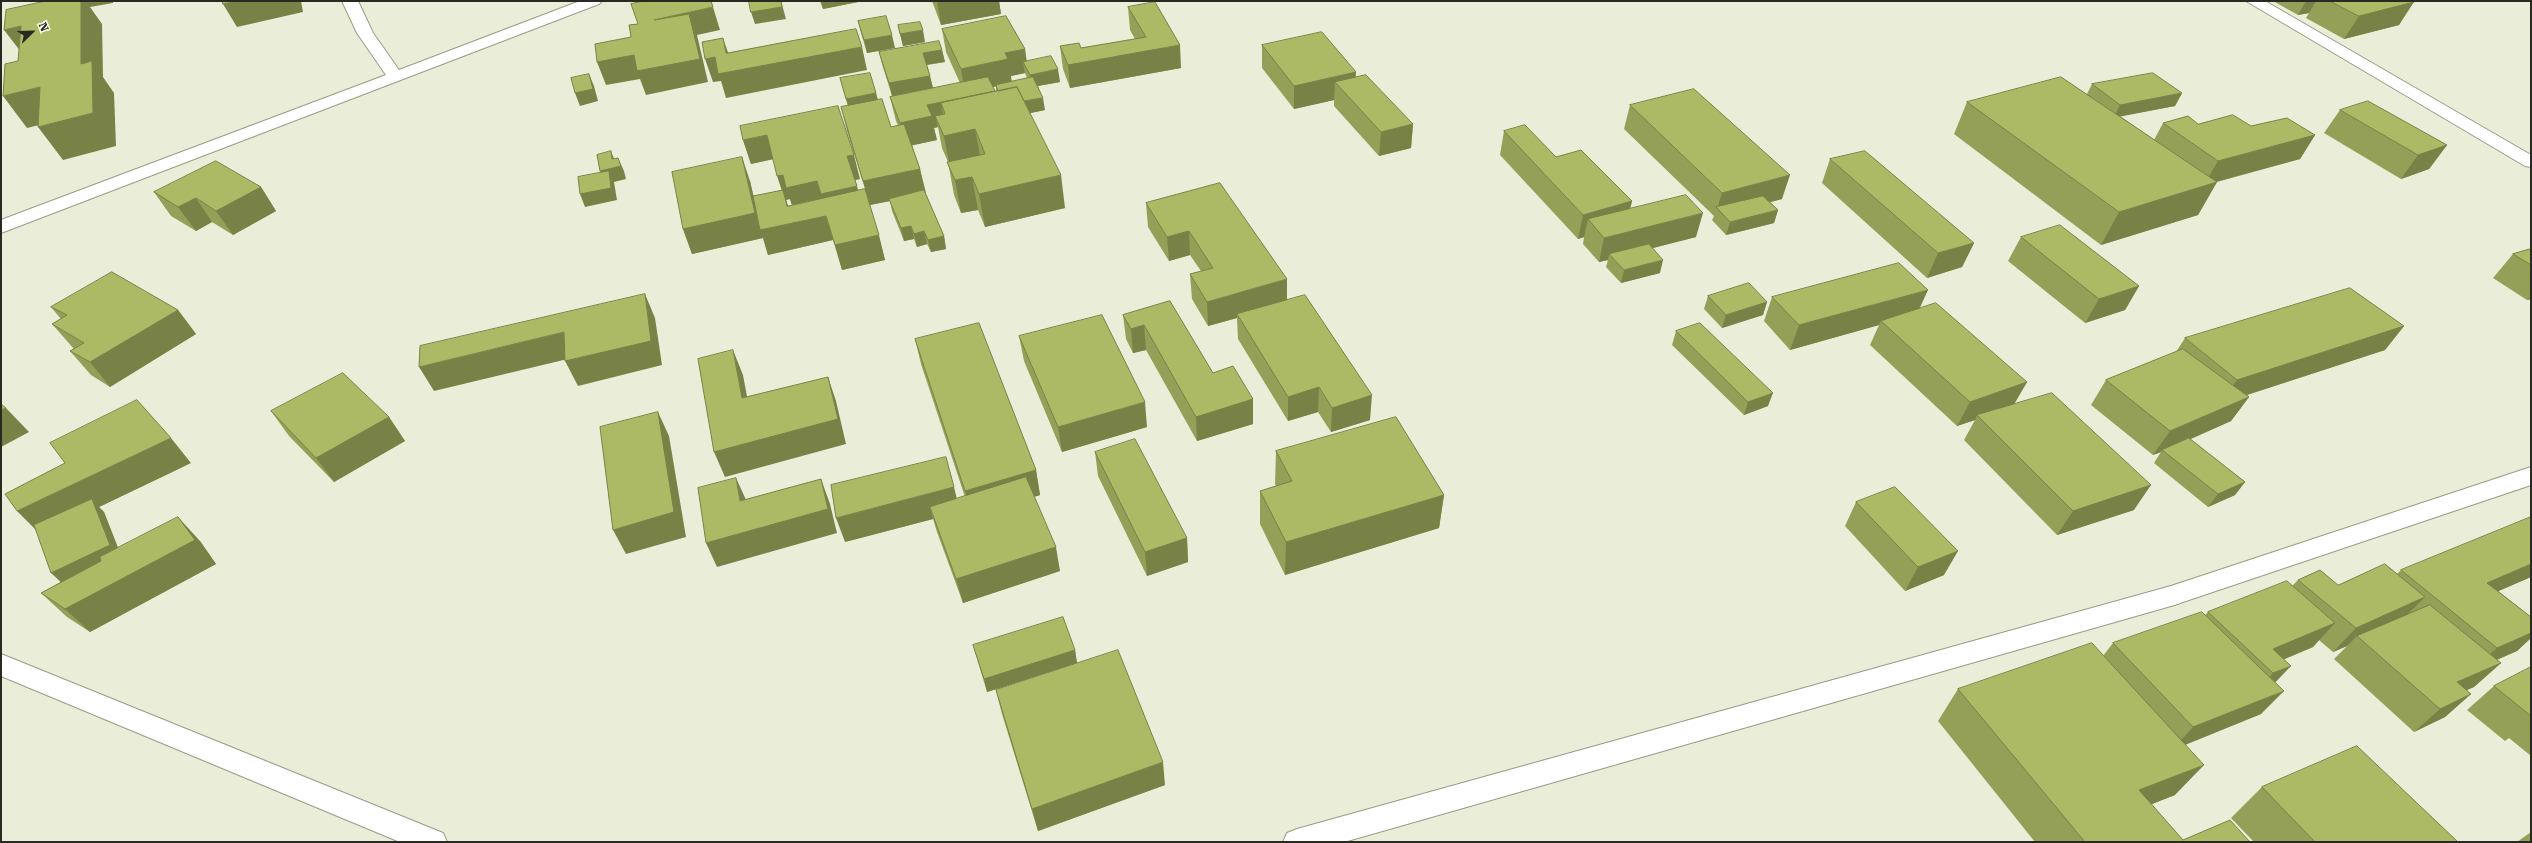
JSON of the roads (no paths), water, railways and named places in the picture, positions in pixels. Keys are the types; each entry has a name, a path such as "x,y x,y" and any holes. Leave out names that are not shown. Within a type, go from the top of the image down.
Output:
{"street":[{"path":"350,1 365,33 395,76"},
{"path":"1,226 594,1"},
{"path":"2254,1 2531,162"},
{"path":"1297,842 2171,596 2531,476"},
{"path":"1,665 433,842"}]}
